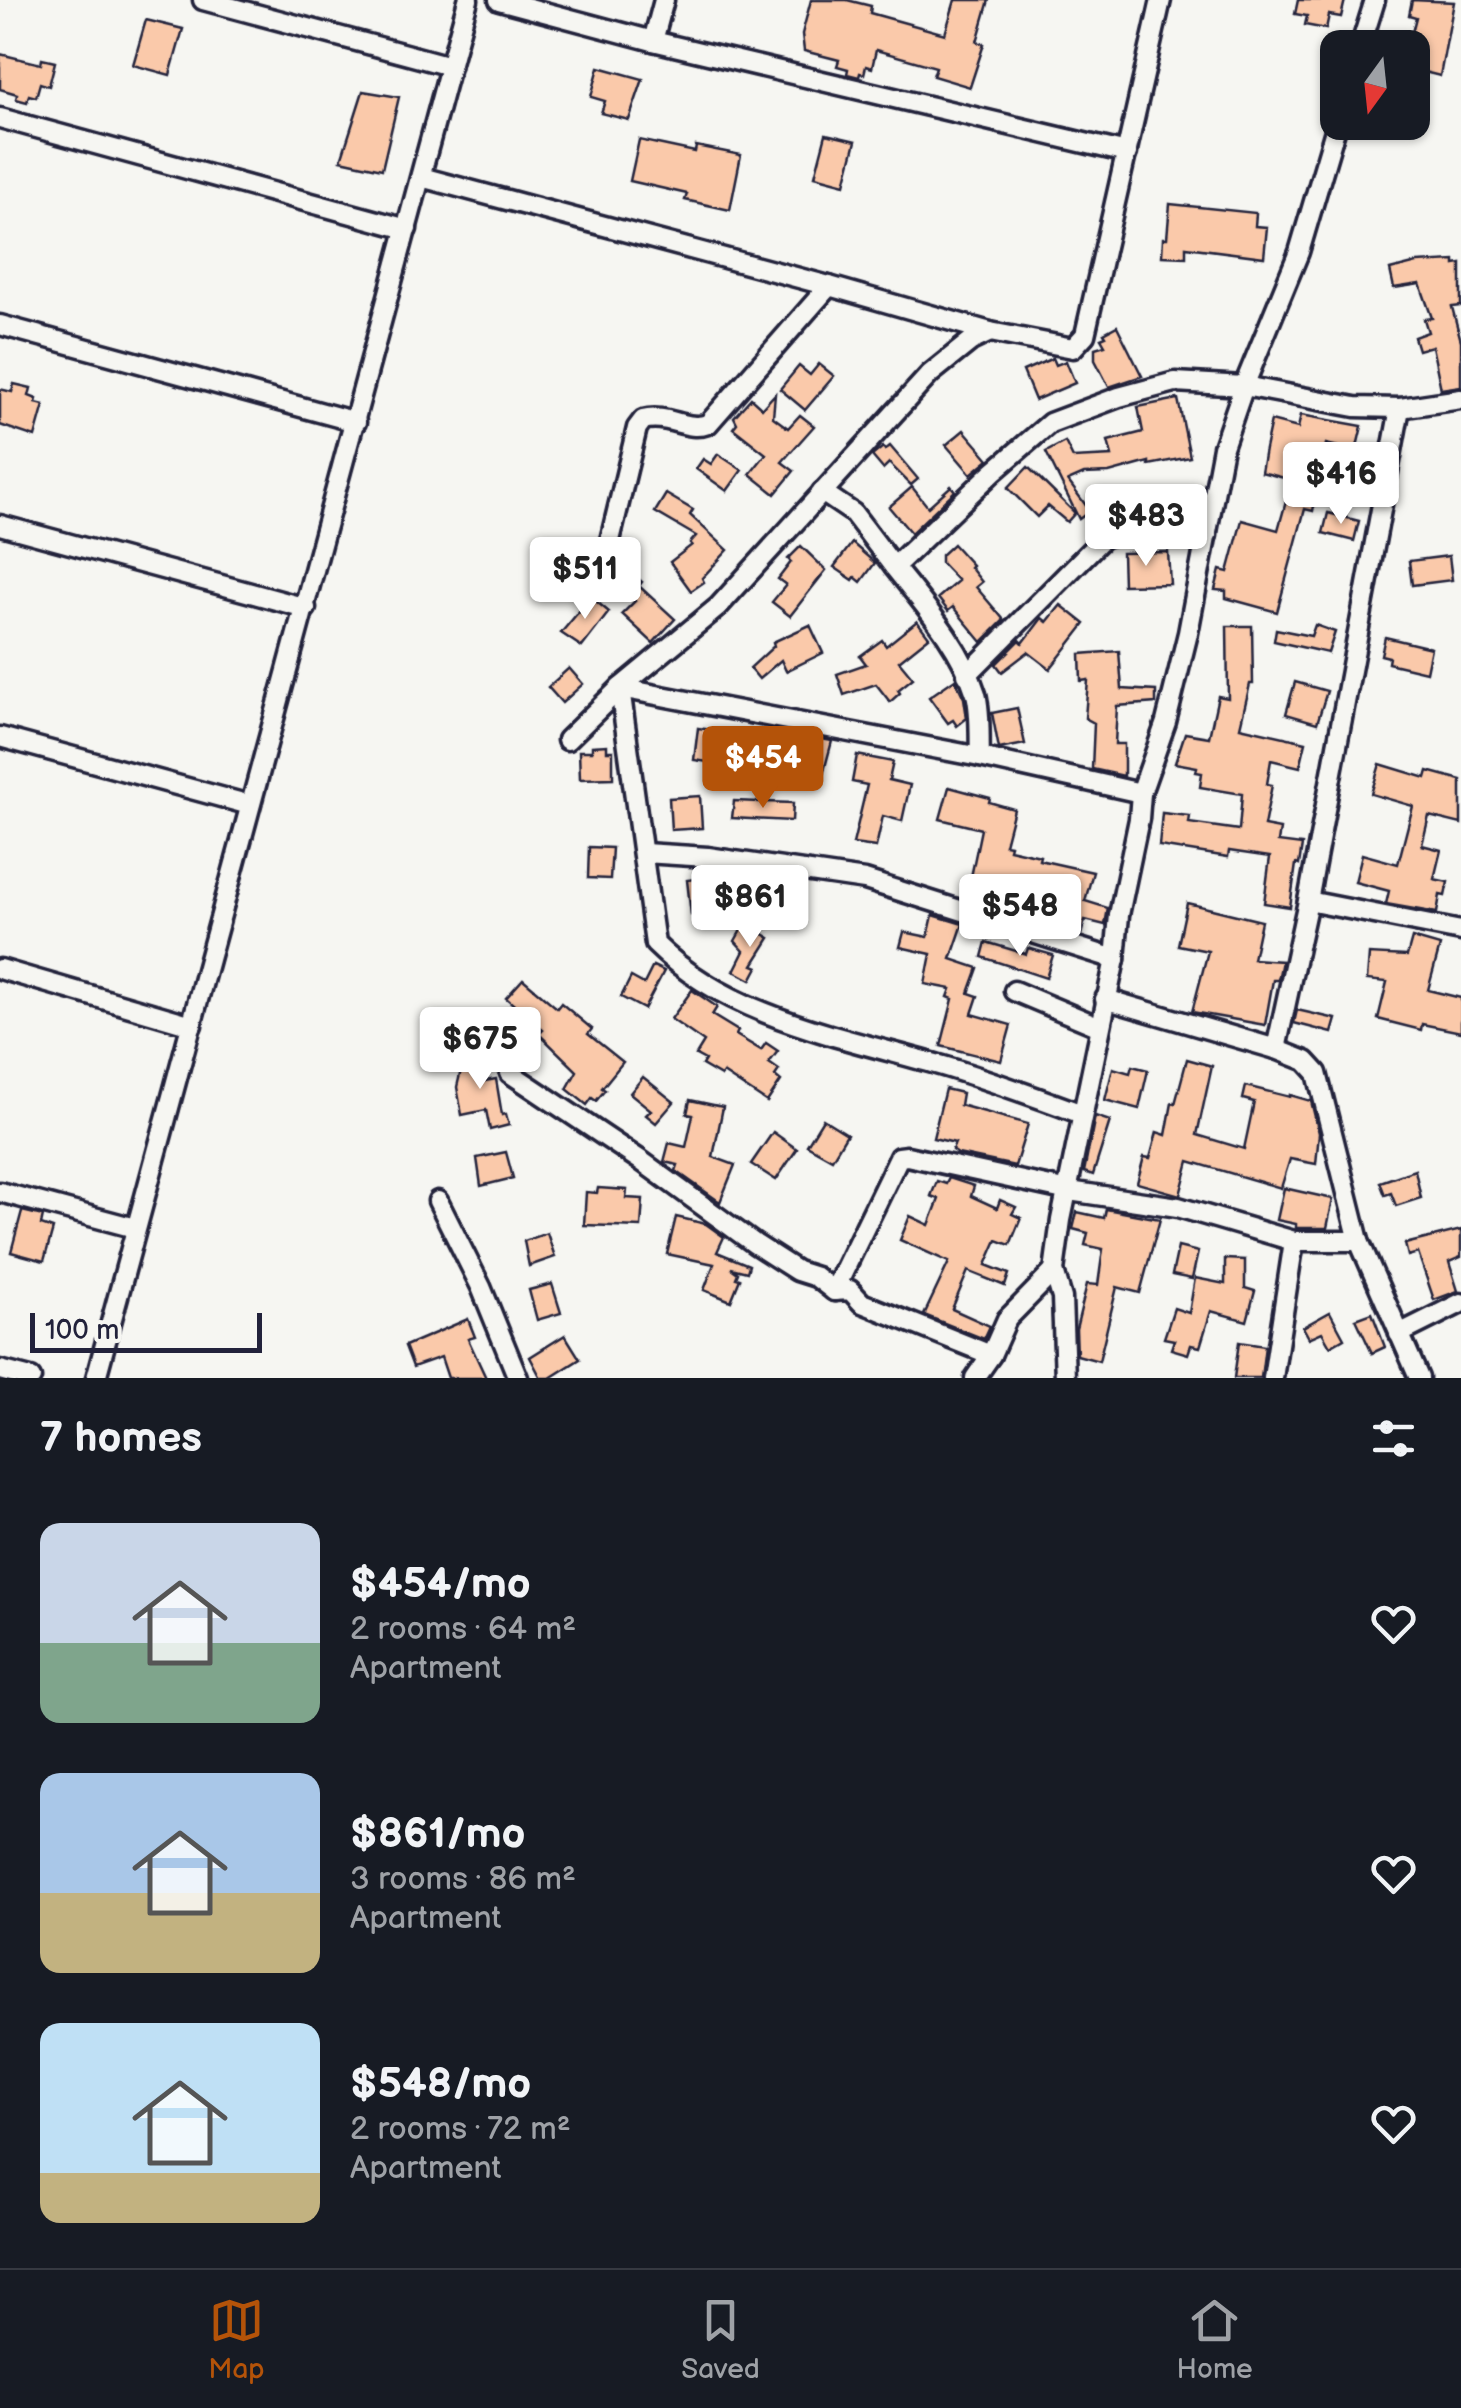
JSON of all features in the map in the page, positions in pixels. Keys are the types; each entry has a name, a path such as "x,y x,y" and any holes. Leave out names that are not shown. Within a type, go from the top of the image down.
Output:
{"street":[{"path":"202,0 450,66"},
{"path":"96,1378 468,0"},
{"path":"499,0 653,41 1127,153"},
{"path":"653,41 664,0"},
{"path":"421,177 990,332 1073,348 1081,342 1161,0"},
{"path":"1365,30 1374,0"},
{"path":"0,118 407,229"},
{"path":"1065,1378 1062,1298 1054,1270 1115,959 1141,793 1166,722 1223,447 1299,252 1332,140"},
{"path":"602,574 643,420 658,416 699,428 708,424 830,286"},
{"path":"0,325 356,422"},
{"path":"567,740 620,688 718,607 930,374 971,341 990,332"},
{"path":"894,568 993,472 1050,424 1120,397 1175,382 1244,386 1338,405 1400,408 1461,399"},
{"path":"1276,1049 1308,901 1400,408"},
{"path":"822,492 853,514 936,620 976,696 980,757"},
{"path":"967,675 1103,538 1147,524 1207,535"},
{"path":"0,526 306,608"},
{"path":"620,688 980,757 1141,793"},
{"path":"620,688 655,944 686,973 797,1024 976,1076 1082,1114"},
{"path":"1,741 250,805"},
{"path":"644,853 681,854 865,880 1115,959"},
{"path":"1308,901 1461,931"},
{"path":"0,969 192,1026"},
{"path":"1014,991 1100,1027"},
{"path":"1105,999 1276,1049 1306,1061 1317,1073 1359,1241 1419,1378"},
{"path":"510,1073 797,1271 816,1277 834,1290 850,1290 862,1303 991,1354"},
{"path":"834,1290 899,1158 907,1156 1068,1191 1178,1207 1294,1241 1359,1241"},
{"path":"0,1192 135,1228"},
{"path":"438,1202 481,1287 518,1378"},
{"path":"1273,1378 1294,1241"},
{"path":"975,1378 1007,1318 1054,1270"},
{"path":"1399,1334 1461,1303"},
{"path":"0,1370 31,1378"}],"building":[{"path":"811,0 847,0 871,6 870,13 945,34 955,0 989,0 977,42 984,44 970,87 933,76 936,67 876,50 872,68 866,66 859,77 837,66 839,60 804,51 802,34"},
{"path":"1298,0 1345,0 1341,17 1329,15 1326,29 1305,25 1307,16 1295,14"},
{"path":"1412,0 1454,2 1440,76 1430,74 1430,30 1413,30 1416,17 1409,15"},
{"path":"146,20 183,29 170,75 133,65"},
{"path":"0,54 41,64 42,59 55,62 49,86 40,83 36,97 29,95 27,102 0,89"},
{"path":"599,67 643,79 629,120 601,113 605,101 591,97"},
{"path":"363,91 399,97 382,169 341,160"},
{"path":"826,134 856,141 845,184 815,176"},
{"path":"639,140 695,152 696,146 741,155 730,210 685,200 687,194 630,181"},
{"path":"1170,204 1256,213 1255,226 1267,227 1264,257 1186,247 1186,257 1162,256"},
{"path":"1455,261 1455,265 1461,264 1461,306 1452,307 1461,341 1461,386 1441,389 1432,346 1418,350 1414,337 1428,332 1424,319 1432,318 1420,284 1394,288 1390,270 1417,263"},
{"path":"1117,326 1142,376 1109,387 1095,360 1095,348 1105,345 1101,338 1106,336 1104,333"},
{"path":"1053,358 1056,365 1066,361 1075,383 1035,400 1023,371"},
{"path":"819,364 834,376 805,410 780,389 799,366 810,375"},
{"path":"14,384 31,388 29,396 44,405 35,437 0,425 0,389 12,392"},
{"path":"775,394 773,417 788,428 800,415 814,426 782,462 794,471 775,494 750,474 766,454 733,428 737,423 734,417 751,398 762,408"},
{"path":"1178,399 1190,457 1084,474 1068,481 1090,511 1079,519 1046,452 1065,442 1073,458 1112,456 1108,441 1143,432 1138,407"},
{"path":"1301,415 1362,426 1356,451 1326,444 1313,511 1305,509 1277,612 1226,598 1226,591 1215,590 1220,570 1228,572 1242,520 1278,530 1292,480 1261,472 1265,449 1271,421 1298,428"},
{"path":"964,430 989,459 971,474 946,445"},
{"path":"890,446 918,479 911,485 889,463 883,469 872,456"},
{"path":"718,454 742,470 727,491 696,469 703,459 711,464"},
{"path":"1028,467 1075,513 1067,522 1048,506 1037,517 1008,488"},
{"path":"951,486 955,491 911,533 889,507 912,487 928,507"},
{"path":"666,494 693,510 690,515 728,550 702,578 704,582 691,591 670,562 692,545 696,536 655,512"},
{"path":"1328,513 1359,521 1354,541 1323,533"},
{"path":"852,543 875,563 861,582 834,567"},
{"path":"953,544 982,582 976,587 1004,620 982,642 953,607 948,611 938,598 958,581 941,563 941,555"},
{"path":"801,546 826,570 790,616 772,602 786,585 778,579 791,562 788,559"},
{"path":"1168,552 1170,584 1123,585 1122,553"},
{"path":"1449,556 1452,580 1412,585 1409,561"},
{"path":"618,562 675,619 653,643 622,614 635,601 612,582"},
{"path":"591,597 609,612 582,647 561,633"},
{"path":"1061,605 1085,624 1050,669 1028,652 1002,672 996,664 1020,640 1023,643 1042,618 1047,622"},
{"path":"917,621 929,637 899,661 913,678 898,690 900,693 890,702 876,684 844,695 837,674 866,664 860,656 882,640 886,646"},
{"path":"810,625 823,653 786,671 781,660 759,679 750,668 774,646 773,642"},
{"path":"1315,625 1335,632 1328,653 1274,641 1276,629 1311,636"},
{"path":"1227,626 1252,626 1253,684 1240,727 1306,742 1300,767 1271,760 1267,784 1272,785 1264,826 1280,829 1278,842 1302,845 1290,907 1264,903 1270,857 1229,851 1228,857 1159,846 1162,813 1190,816 1189,823 1239,830 1242,794 1200,787 1202,773 1196,772 1197,767 1175,763 1185,733 1209,737 1218,696 1228,698"},
{"path":"1385,637 1431,648 1426,672 1388,663 1389,657 1381,655"},
{"path":"1119,651 1122,689 1156,691 1156,703 1117,706 1115,744 1124,744 1124,776 1092,769 1094,723 1085,718 1088,680 1081,681 1080,654"},
{"path":"569,668 583,684 562,703 548,687"},
{"path":"955,679 964,698 967,718 957,726 953,720 948,723 929,697"},
{"path":"1295,682 1327,691 1317,723 1286,714"},
{"path":"1017,708 1025,744 999,749 992,713"},
{"path":"698,728 768,738 770,729 832,741 820,786 762,776 763,770 694,760"},
{"path":"607,745 607,751 613,751 613,778 580,779 579,751"},
{"path":"857,755 893,762 889,780 910,785 902,821 883,816 876,847 853,844 867,785 852,782"},
{"path":"1380,764 1426,778 1428,771 1461,780 1461,824 1429,816 1422,845 1441,850 1434,879 1448,882 1445,896 1440,895 1437,913 1386,904 1389,891 1355,882 1362,854 1398,864 1413,806 1371,794"},
{"path":"949,787 1014,809 1005,844 1010,845 1009,849 1093,872 1085,901 1108,908 1105,925 1085,920 1081,935 1050,925 1056,904 1003,891 1004,884 971,877 981,829 940,819"},
{"path":"700,796 702,828 671,830 669,798"},
{"path":"734,801 793,803 792,821 732,818"},
{"path":"589,847 612,848 610,879 588,878"},
{"path":"703,878 706,913 691,915 687,880"},
{"path":"1187,903 1261,921 1253,959 1282,961 1278,980 1273,980 1265,1025 1192,1012 1208,951 1178,945"},
{"path":"933,915 963,924 951,959 978,968 969,993 978,996 972,1014 1011,1025 1001,1061 941,1046 953,999 948,997 951,989 925,984 931,954 900,947 904,932 928,937"},
{"path":"745,923 770,938 753,965 758,967 751,980 734,971 744,951 735,941"},
{"path":"1412,938 1440,946 1428,990 1461,998 1461,1032 1422,1024 1421,1030 1378,1019 1387,982 1367,980 1369,954 1407,956"},
{"path":"986,942 1026,954 1028,948 1053,955 1046,978 982,957"},
{"path":"653,966 664,971 644,1009 621,997 631,977 644,984"},
{"path":"523,979 557,1008 561,1003 592,1029 588,1034 623,1062 596,1101 592,1098 587,1105 567,1089 577,1071 539,1034 543,1030 506,998"},
{"path":"692,990 717,1007 712,1015 738,1031 736,1035 761,1050 766,1043 778,1051 769,1063 779,1070 775,1076 781,1081 767,1102 723,1073 721,1076 702,1065 705,1060 696,1055 704,1042 671,1019"},
{"path":"1297,1010 1336,1019 1332,1033 1294,1023"},
{"path":"465,1053 486,1058 480,1082 496,1079 502,1115 506,1114 509,1125 490,1130 486,1110 462,1115 457,1087"},
{"path":"1187,1059 1212,1066 1197,1135 1244,1149 1254,1102 1243,1099 1246,1086 1290,1095 1311,1101 1319,1133 1316,1164 1290,1159 1281,1188 1189,1161 1180,1195 1137,1183 1157,1132 1166,1135"},
{"path":"1132,1066 1148,1070 1139,1109 1105,1100 1113,1068 1130,1073"},
{"path":"643,1077 674,1102 656,1123 646,1115 651,1110 630,1093"},
{"path":"945,1089 962,1093 960,1105 1028,1124 1015,1166 958,1154 952,1150 955,1143 933,1138"},
{"path":"690,1100 723,1107 713,1157 735,1165 720,1202 676,1171 678,1165 664,1162 669,1143 686,1147 693,1115 687,1114"},
{"path":"1095,1116 1110,1121 1093,1175 1084,1172"},
{"path":"823,1119 847,1134 832,1159 807,1145"},
{"path":"773,1132 797,1149 776,1180 751,1164"},
{"path":"506,1152 513,1178 481,1186 477,1158"},
{"path":"1415,1170 1421,1198 1396,1206 1391,1193 1385,1195 1380,1182"},
{"path":"949,1178 974,1186 971,1196 997,1208 1000,1200 1016,1207 1012,1214 1021,1218 1010,1245 997,1240 986,1265 1009,1274 1005,1286 968,1271 952,1309 990,1326 984,1339 924,1315 949,1262 900,1240 910,1216 929,1225 939,1199 931,1196 937,1181 946,1184"},
{"path":"598,1188 627,1190 626,1198 643,1199 641,1227 584,1225 586,1192 597,1193"},
{"path":"1284,1188 1333,1199 1327,1228 1296,1228 1296,1224 1277,1220"},
{"path":"1106,1209 1160,1219 1140,1293 1117,1287 1099,1361 1077,1355 1076,1329 1087,1284 1098,1285 1103,1249 1085,1245 1088,1233 1073,1229 1077,1212 1104,1218"},
{"path":"22,1211 43,1216 41,1225 53,1229 44,1261 11,1252"},
{"path":"676,1217 706,1224 724,1237 717,1252 749,1265 747,1272 731,1268 740,1279 731,1301 704,1290 714,1264 667,1254"},
{"path":"1461,1230 1461,1257 1449,1262 1458,1291 1434,1300 1418,1253 1408,1256 1405,1244"},
{"path":"547,1233 555,1257 529,1266 524,1241"},
{"path":"1178,1247 1198,1252 1192,1279 1172,1275"},
{"path":"1225,1259 1245,1260 1245,1288 1255,1291 1247,1321 1211,1311 1200,1347 1191,1345 1188,1354 1171,1349 1174,1340 1164,1338 1174,1308 1189,1313 1195,1278 1225,1284"},
{"path":"552,1284 561,1313 537,1320 529,1290"},
{"path":"1330,1312 1344,1338 1330,1346 1322,1332 1309,1338 1303,1327"},
{"path":"1372,1313 1385,1347 1372,1353 1356,1319"},
{"path":"468,1319 475,1337 468,1339 486,1378 448,1378 441,1357 413,1367 405,1346"},
{"path":"565,1335 580,1359 550,1378 541,1378 530,1357"},
{"path":"1239,1342 1265,1346 1261,1378 1234,1378"}]}
